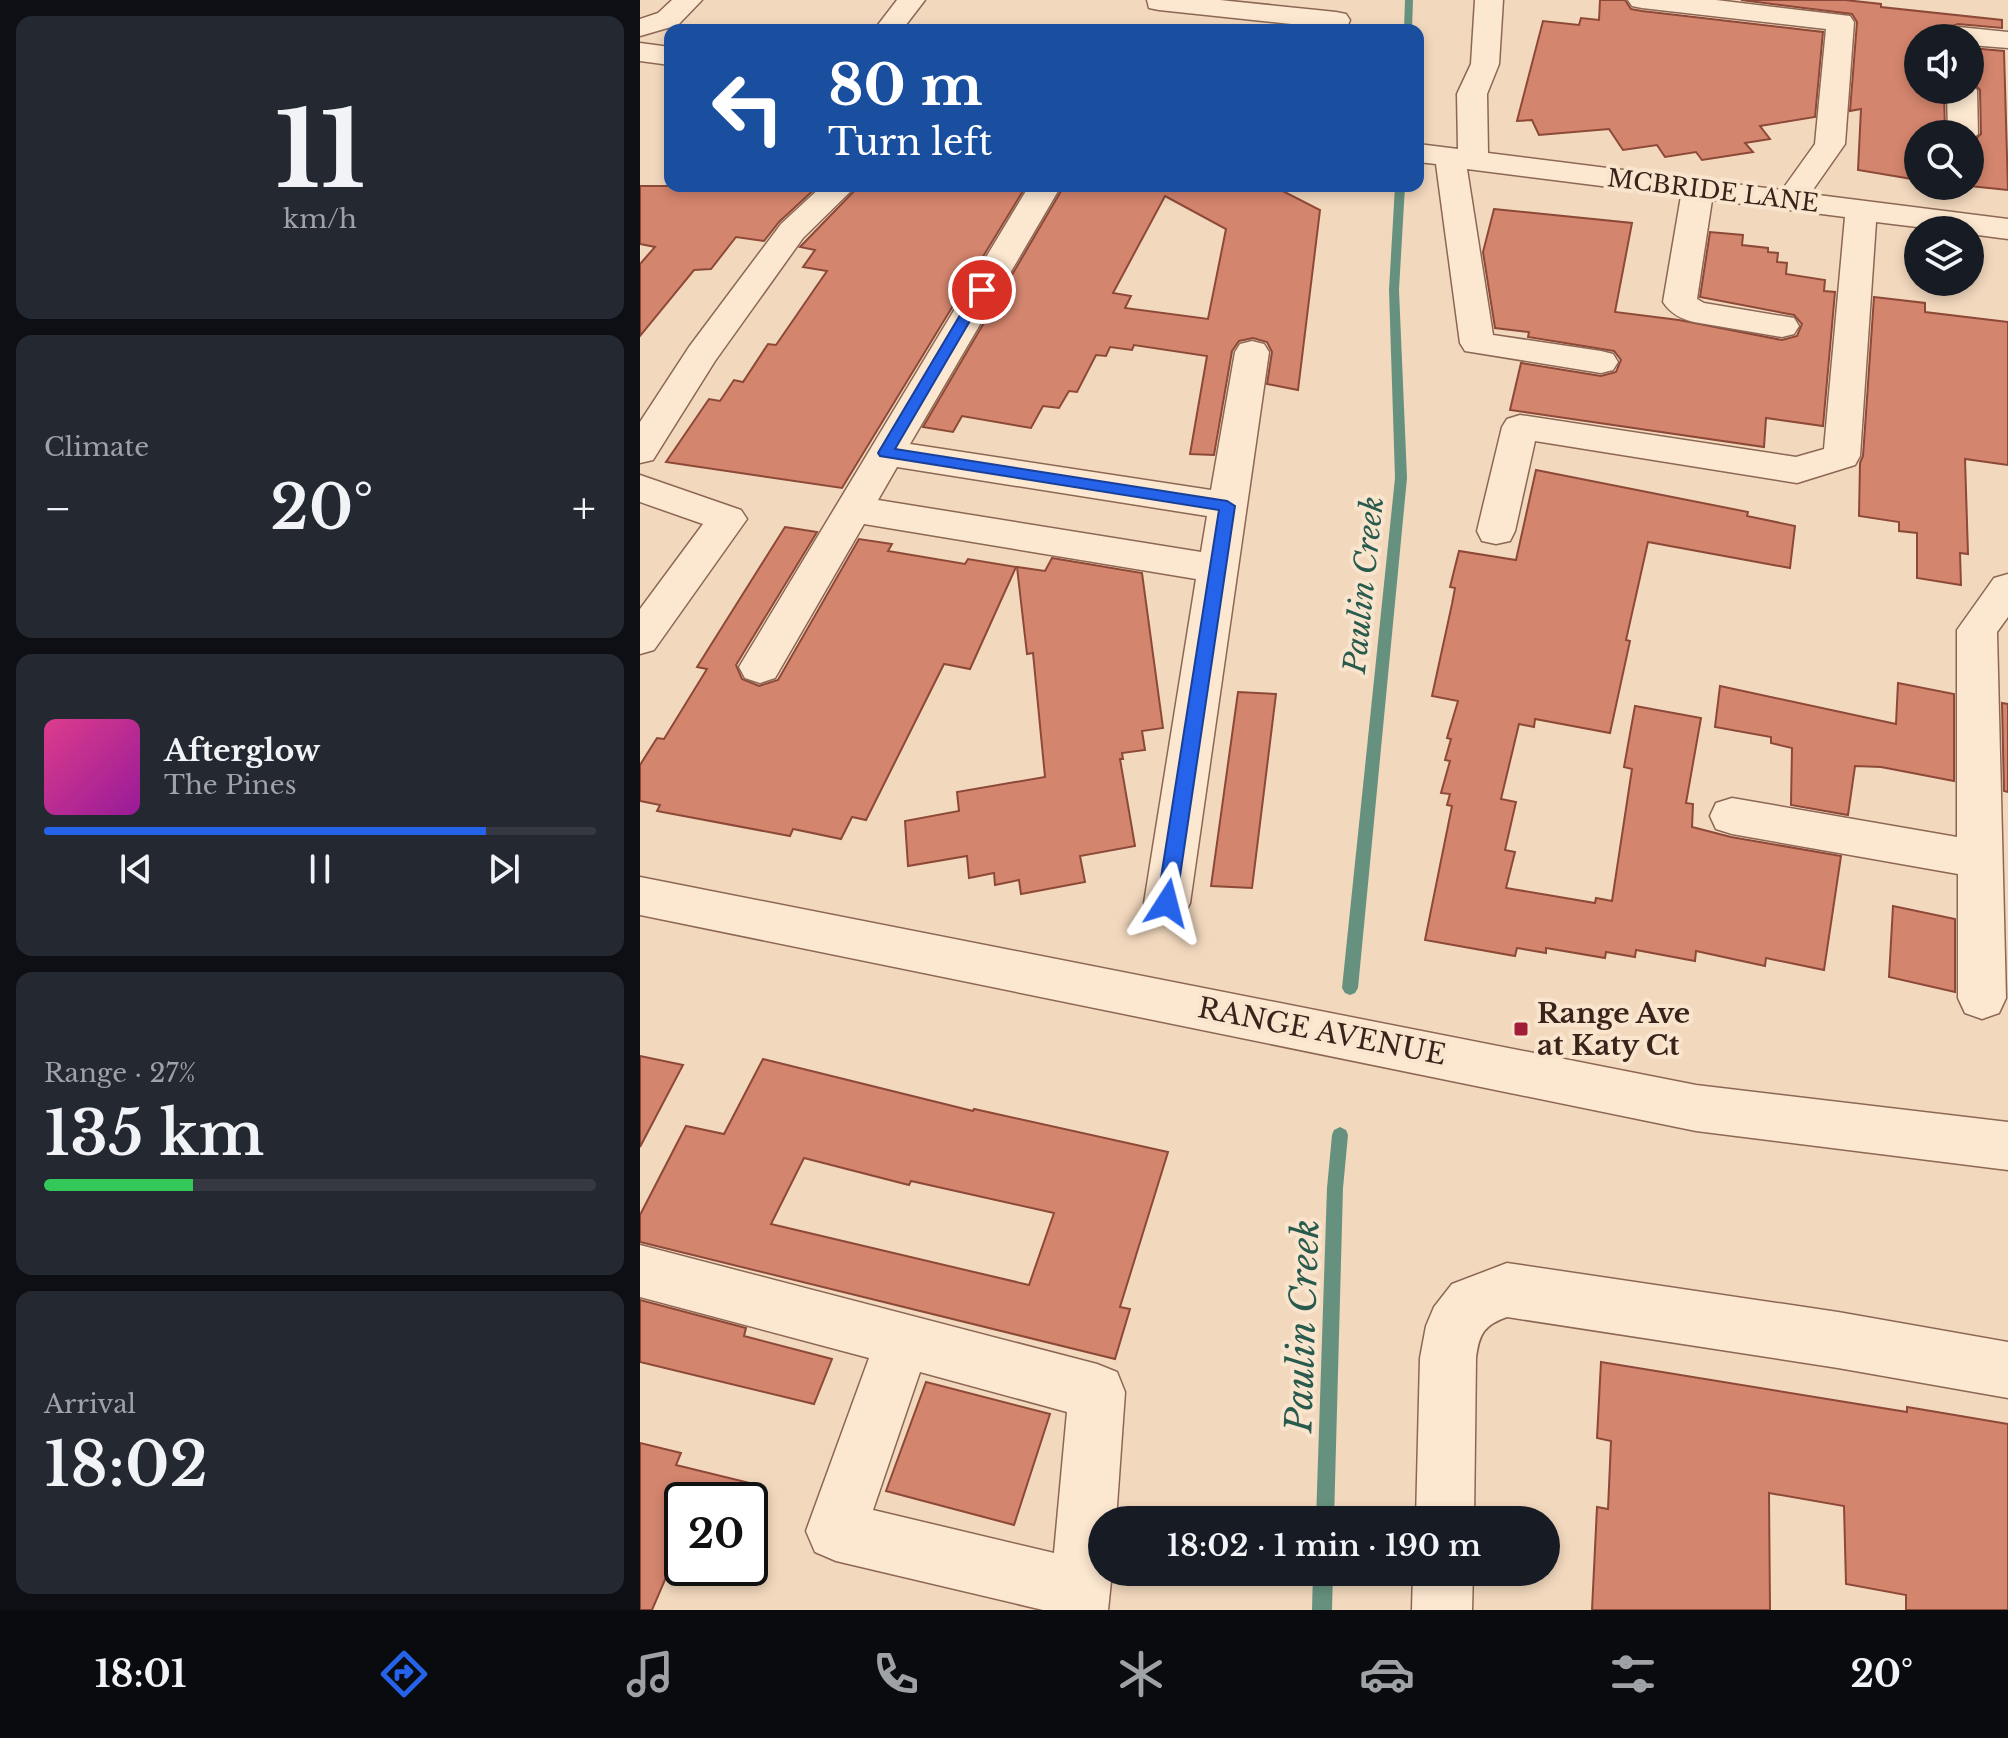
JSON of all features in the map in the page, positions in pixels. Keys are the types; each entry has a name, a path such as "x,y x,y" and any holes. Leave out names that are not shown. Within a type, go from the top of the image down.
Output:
{"street":[{"path":"640,28 668,19 688,0"},
{"path":"893,24 911,0"},
{"path":"1489,0 1485,64 1447,157 1477,343 1601,362"},
{"path":"1642,0 1840,22 1830,144 1790,201"},
{"path":"1155,7 1336,20 1334,24"},
{"path":"1984,38 2008,40"},
{"path":"640,52 664,55"},
{"name":"MCBRIDE LANE","path":"1447,157 1861,210 1966,208 2008,229"},
{"path":"1698,189 1680,302 1694,312 1782,326"},
{"path":"640,451 701,355 792,231 834,192"},
{"path":"760,667 1041,192"},
{"path":"1496,531 1520,427 1797,470 1842,456 1861,210"},
{"path":"1167,903 1252,352"},
{"path":"885,453 1227,506"},
{"path":"640,488 728,519 640,639"},
{"path":"853,509 1218,569"},
{"path":"1982,998 1977,630 2008,588"},
{"path":"1732,816 1979,859"},
{"name":"RANGE AVENUE","path":"640,896 1696,1108 2008,1146"},
{"path":"640,1271 903,1340 1097,1392 1080,1600 836,1531 903,1340"},
{"path":"1445,1506 1448,1358 1453,1326 1471,1303 1507,1290 1793,1333 2008,1370"},
{"path":"1442,1610 1443,1586"}],"building":[{"path":"1600,0 1625,0 1631,9 1642,11 1823,32 1815,117 1760,126 1770,139 1745,143 1753,152 1702,160 1696,152 1665,157 1657,145 1623,150 1609,129 1539,135 1532,120 1517,121 1543,21 1579,25 1581,18 1599,20"},
{"path":"1741,0 1845,0 2002,20 2002,28 1984,24 1904,24 1904,104 1944,104 1945,120 1904,120 1904,178 1858,170 1861,109 1850,111 1857,22 1852,14"},
{"path":"1984,49 2004,51 2008,190 1984,187 1984,120 1981,120 1980,104 1984,104"},
{"path":"640,186 664,186 664,192 812,192 779,222 764,241 736,237 711,269 694,270 640,336 640,264 655,247 640,244"},
{"path":"853,192 1022,192 842,488 666,462 709,399 720,401 734,380 743,382 768,344 776,345 827,271 803,267 815,250 800,247"},
{"path":"1060,192 1285,192 1320,210 1298,390 1267,384 1272,352 1267,342 1253,338 1239,341 1232,351 1214,455 1190,454 1207,356 1134,345 1132,350 1110,347 1106,356 1096,355 1077,392 1069,391 1059,408 1043,406 1031,428 962,416 953,432 923,427","holes":["1165,196 1226,229 1208,319 1125,308 1131,296 1113,293"]},
{"path":"1494,209 1632,223 1615,312 1679,320 1782,340 1797,336 1802,324 1794,315 1700,297 1710,232 1743,235 1742,245 1768,248 1768,252 1778,253 1777,262 1787,263 1786,274 1825,280 1824,291 1835,292 1823,426 1766,418 1764,447 1510,410 1521,363 1601,376 1616,372 1621,360 1614,351 1528,337 1529,332 1495,328 1483,252"},
{"path":"1874,297 1925,303 1925,312 2008,322 2008,465 1965,459 1968,554 1960,553 1961,585 1917,578 1917,533 1899,531 1899,522 1859,516 1860,463 1863,456"},
{"path":"1536,470 1748,512 1747,516 1795,526 1790,568 1648,542 1626,640 1630,641 1610,733 1535,719 1534,727 1519,724 1501,799 1516,802 1505,850 1515,852 1506,888 1595,903 1596,898 1612,901 1632,769 1624,767 1635,706 1701,718 1686,803 1693,804 1692,827 1841,856 1824,970 1766,958 1765,966 1696,951 1695,961 1636,950 1635,957 1606,952 1605,958 1546,948 1546,953 1517,948 1515,956 1425,940 1452,806 1447,805 1450,794 1441,793 1450,761 1445,760 1451,739 1447,738 1458,701 1432,696 1455,588 1450,587 1459,551 1516,560"},
{"path":"785,527 817,532 736,665 742,679 759,686 778,680 859,539 892,544 888,551 965,564 968,559 1016,567 970,669 944,664 866,820 852,817 841,839 793,829 790,836 657,811 660,805 640,801 640,765 657,738 664,739 707,669 697,667"},
{"path":"1052,558 1142,573 1163,728 1142,731 1145,750 1122,753 1123,759 1120,759 1135,846 1080,856 1085,882 1021,894 1019,880 995,885 994,873 969,878 967,856 908,866 905,821 959,811 957,792 1045,777 1033,653 1027,654 1017,567 1045,571"},
{"path":"1898,683 1954,694 1954,781 1881,767 1855,766 1848,815 1791,805 1792,748 1771,743 1771,737 1715,727 1720,686 1896,724"},
{"path":"1238,692 1276,694 1252,888 1211,886"},
{"path":"2002,703 2008,704 2008,792 2004,791"},
{"path":"1893,906 1955,919 1955,992 1889,977"},
{"path":"640,1056 683,1065 640,1147"},
{"path":"763,1059 973,1111 1168,1152 1120,1307 1130,1309 1115,1359 640,1242 640,1215 686,1126 724,1134","holes":["804,1158 909,1185 911,1181 1054,1213 1029,1285 771,1224"]},
{"path":"640,1300 746,1328 744,1336 832,1359 814,1404 640,1362"},
{"path":"1601,1362 1907,1412 1907,1407 2008,1424 2008,1610 1906,1610 1906,1595 1846,1584 1844,1506 1769,1493 1770,1610 1592,1610 1597,1507 1608,1509 1611,1441 1597,1438"},
{"path":"926,1382 1050,1414 1014,1525 886,1491"},
{"path":"640,1443 681,1453 676,1465 746,1482 664,1482 664,1582 652,1610 640,1610"}],"waterway":[{"name":"Paulin Creek","path":"1408,24 1409,0"},
{"name":"Paulin Creek","path":"1350,988 1401,478 1394,290 1400,192"},
{"name":"Paulin Creek","path":"1325,1506 1335,1188 1340,1135"},
{"name":"Paulin Creek","path":"1322,1610 1323,1586"}],"place":[{"name":"Range Ave at Katy Ct","path":"1521,1029"}],"route":[{"path":"982,290 885,453 1227,506 1167,903"}]}
